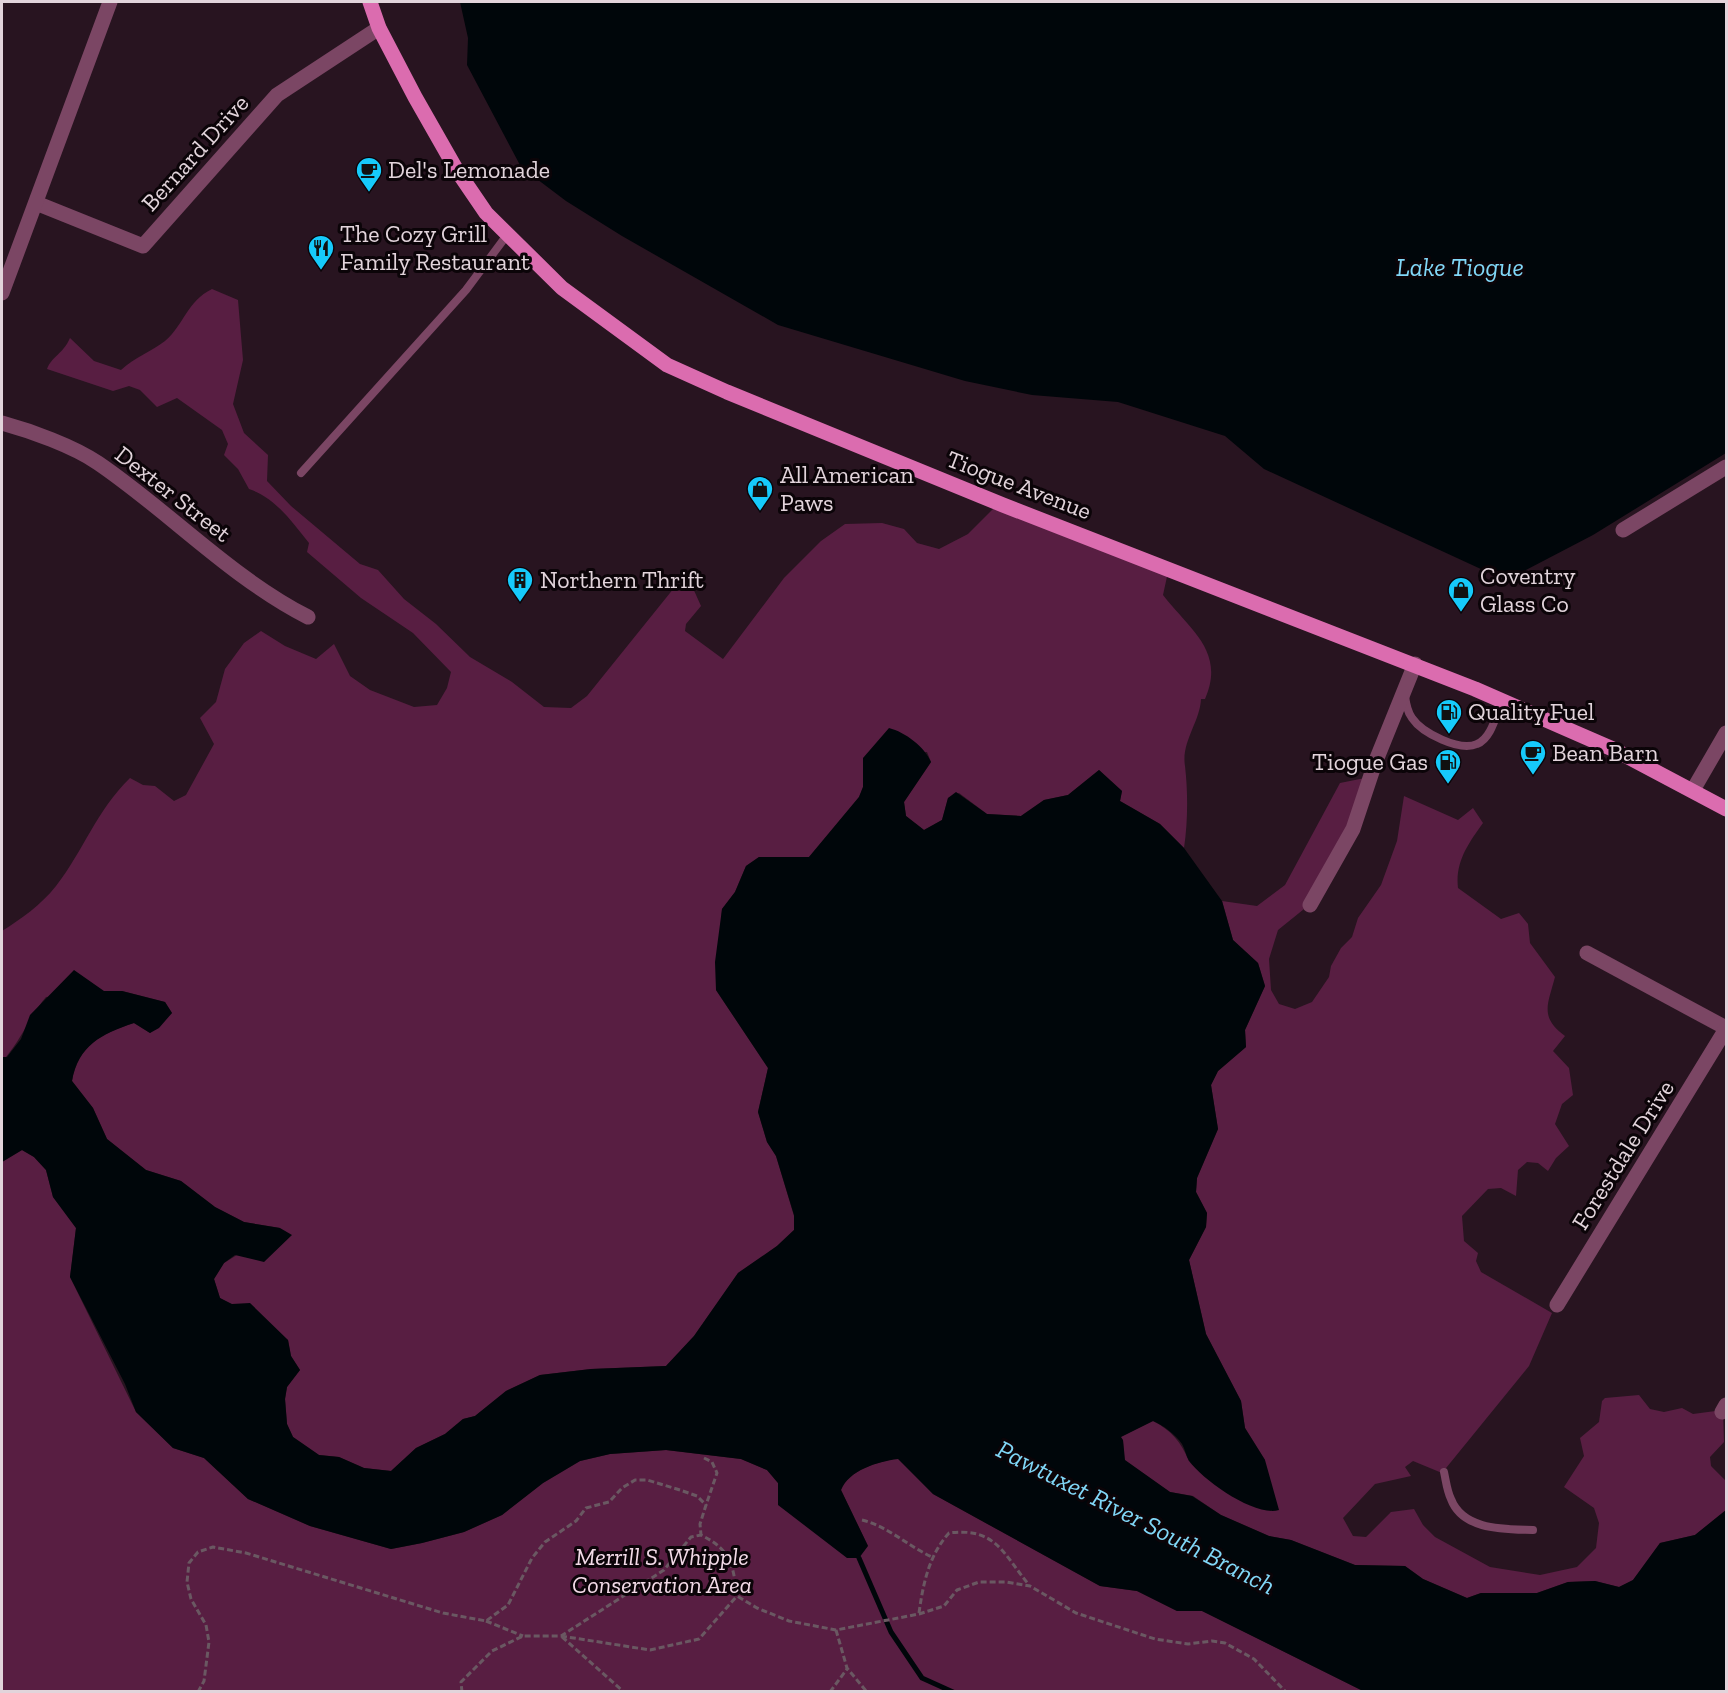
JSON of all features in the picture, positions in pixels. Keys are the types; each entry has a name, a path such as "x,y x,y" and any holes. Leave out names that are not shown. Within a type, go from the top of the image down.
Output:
{"main road":[{"name":"Tiogue Avenue","path":"370,2 380,28 456,169 486,213 562,288 668,365 727,392 1003,505 1415,664 1615,750 1726,809"}],"street":[{"path":"2,293 110,2"},
{"name":"Bernard Drive","path":"36,203 143,246 277,95 380,28"},
{"name":"Dexter Street","path":"2,423 23,429 96,462 279,603 308,617"},
{"path":"1623,530 1726,467"},
{"path":"1310,905 1353,829 1375,763 1415,664"},
{"path":"1694,790 1726,733"},
{"path":"1587,953 1726,1028"},
{"name":"Forestdale Drive","path":"1557,1305 1726,1028"}],"lane":[{"path":"301,473 466,290 507,235"},
{"path":"1404,690 1407,708 1413,719 1425,730 1464,747 1479,744 1489,733 1502,701"},
{"path":"1444,1472 1451,1501 1466,1518 1494,1529 1533,1530"}],"path":[{"path":"701,1535 700,1524 717,1473 712,1462 705,1458"},
{"path":"486,1621 508,1605 532,1558 545,1542 576,1521 586,1508 609,1502 622,1488 635,1480 647,1480 680,1490 697,1496 706,1505"},
{"path":"862,1520 878,1524 908,1546 932,1557"},
{"path":"919,1614 923,1584 932,1557 949,1533 966,1531 982,1533 1000,1547 1030,1586"},
{"path":"198,1692 204,1681 209,1642 206,1625 194,1606 187,1582 189,1563 198,1552 213,1546 246,1553 443,1613 486,1621 523,1635 561,1636 650,1650 699,1639 737,1596 733,1566 724,1550 701,1535 691,1537 664,1570 561,1636"},
{"path":"737,1596 757,1608 789,1621 836,1630 919,1614 944,1606 957,1590 980,1582 1006,1582 1030,1586 1076,1613 1155,1639 1188,1644 1212,1641 1225,1643 1254,1659 1286,1692"},
{"path":"836,1630 847,1668 867,1692"},
{"path":"462,1692 461,1682 471,1669 492,1651 523,1635"},
{"path":"561,1636 624,1692"},
{"path":"830,1692 847,1668"}],"green space":[{"path":"212,289 238,300 243,360 233,404 244,433 268,455 267,481 291,506 360,564 378,570 404,599 436,624 470,657 512,682 544,707 571,708 587,696 674,588 692,586 701,606 686,624 685,631 723,659 784,578 821,541 845,524 882,523 904,529 917,543 939,549 968,534 996,506 1168,572 1163,595 1202,642 1211,667 1205,699 1201,699 1198,716 1184,757 1187,807 1184,848 1160,824 1120,801 1122,791 1099,770 1068,795 1044,800 1021,816 987,814 959,793 948,798 942,820 924,830 906,816 904,802 931,762 927,752 863,758 863,787 859,797 809,857 759,857 746,866 735,892 722,909 716,990 768,1068 758,1112 767,1142 776,1156 794,1216 794,1230 777,1246 738,1273 694,1336 666,1366 591,1369 540,1375 506,1391 475,1416 463,1419 445,1434 416,1448 391,1471 364,1468 339,1457 319,1455 293,1437 287,1424 285,1399 287,1387 300,1370 291,1356 288,1340 220,1298 214,1279 224,1263 280,1228 244,1222 215,1207 181,1181 146,1170 107,1139 93,1108 72,1081 80,1058 93,1043 111,1032 134,1023 150,1033 172,1013 165,1002 122,991 46,997 12,1050 6,1057 2,1057 2,931 31,911 56,886 75,859 99,817 130,778 143,785 155,786 174,801 186,795 214,744 200,718 216,702 225,669 244,643 261,631 285,646 316,659 334,644 350,676 370,690 414,707 437,705 447,688 451,672 413,633 361,598 307,552 309,543 282,511 267,498 249,489 238,469 224,455 228,444 222,430 177,398 157,407 140,390 129,386 113,391 47,369 70,338 94,361 121,370 165,341 197,300"},
{"path":"1365,778 1363,795 1309,905 1278,930 1269,959 1271,990 1279,1004 1295,1009 1312,1002 1329,977 1331,966 1341,948 1352,937 1358,918 1381,885 1397,841 1404,796 1458,820 1473,808 1483,823 1461,862 1458,888 1501,919 1519,913 1528,924 1530,943 1555,977 1548,1003 1549,1016 1551,1023 1565,1036 1553,1051 1569,1068 1573,1095 1562,1104 1555,1124 1569,1146 1556,1158 1548,1171 1538,1163 1527,1162 1518,1170 1516,1196 1501,1188 1488,1189 1462,1216 1464,1241 1478,1253 1476,1261 1481,1272 1552,1313 1529,1366 1442,1473 1413,1461 1405,1467 1411,1476 1375,1484 1343,1518 1353,1536 1366,1537 1391,1512 1414,1509 1423,1525 1435,1537 1490,1567 1540,1575 1577,1567 1596,1548 1599,1523 1594,1508 1564,1487 1584,1456 1580,1438 1599,1422 1602,1401 1605,1398 1639,1395 1650,1409 1664,1412 1682,1408 1693,1414 1723,1410 1724,1442 1710,1457 1711,1466 1726,1481 1726,1510 1695,1535 1660,1543 1633,1580 1619,1587 1595,1581 1568,1582 1537,1593 1481,1593 1467,1598 1423,1579 1405,1566 1355,1565 1291,1540 1269,1536 1221,1515 1193,1496 1170,1492 1124,1460 1123,1441 1120,1437 1153,1421 1175,1437 1189,1461 1265,1460 1245,1428 1241,1401 1206,1334 1189,1260 1206,1227 1207,1213 1196,1192 1197,1178 1218,1129 1211,1085 1218,1071 1246,1047 1245,1030 1265,986 1258,963 1233,940 1222,901 1257,906 1285,885 1340,783"},
{"name":"Merrill S. Whipple Conservation Area","path":"22,1150 34,1157 46,1170 53,1197 76,1228 70,1277 136,1412 173,1448 204,1458 248,1499 310,1526 391,1549 422,1543 464,1532 502,1515 543,1483 580,1461 610,1454 666,1450 741,1459 767,1470 778,1483 779,1505 802,1522 868,1546 841,1490 850,1477 857,1472 898,1458 933,1494 1100,1586 1137,1591 1177,1611 1202,1611 1363,1691 2,1692 2,1162"}],"water":[{"name":"Lake Tiogue","path":"460,2 1726,2 1726,453 1593,535 1520,573 1483,570 1264,469 1225,436 1118,402 1032,395 965,381 778,325 622,236 566,201 521,167 467,65 468,38"},
{"name":"Pawtuxet River South Branch","path":"889,728 914,741 931,762 904,802 906,816 924,830 942,820 948,798 956,792 987,814 1021,816 1044,800 1068,795 1099,770 1122,791 1120,801 1160,824 1184,848 1222,901 1233,940 1258,963 1265,986 1245,1030 1246,1047 1218,1071 1211,1085 1218,1129 1197,1178 1196,1192 1207,1213 1206,1227 1189,1260 1206,1334 1241,1401 1245,1428 1265,1460 1279,1510 1269,1511 1257,1508 1218,1487 1189,1461 1182,1444 1176,1437 1153,1421 1121,1437 1125,1460 1170,1492 1192,1496 1221,1515 1269,1536 1291,1540 1355,1565 1405,1566 1423,1579 1467,1598 1481,1593 1537,1593 1568,1582 1595,1581 1619,1587 1633,1580 1660,1543 1695,1535 1726,1510 1726,1691 1363,1691 1202,1611 1177,1611 1137,1591 1100,1586 933,1494 898,1459 881,1462 857,1472 850,1477 841,1490 868,1546 859,1558 847,1558 778,1505 778,1483 767,1470 741,1459 666,1450 610,1454 580,1461 543,1483 502,1515 464,1532 391,1549 310,1526 248,1499 204,1458 173,1448 136,1412 125,1384 70,1277 76,1228 53,1197 46,1170 34,1157 22,1150 2,1162 2,1057 7,1057 21,1039 30,1015 74,970 104,991 122,991 165,1002 172,1013 159,1028 150,1033 134,1023 101,1037 86,1050 80,1059 72,1081 93,1108 107,1139 146,1170 181,1181 215,1207 244,1222 280,1228 292,1235 264,1262 235,1255 224,1263 214,1279 220,1298 232,1304 250,1303 288,1340 291,1356 300,1370 287,1387 285,1399 287,1424 293,1437 319,1455 339,1457 364,1468 391,1471 416,1448 445,1434 463,1419 475,1416 506,1391 540,1375 591,1369 666,1366 694,1336 738,1273 777,1246 794,1230 794,1215 776,1156 767,1142 758,1112 768,1068 716,990 715,962 722,909 735,892 746,866 759,857 809,857 859,797 863,787 863,758"}],"waterway":[{"path":"859,1558 891,1632 922,1678 953,1692"}],"place":[{"name":"Del's Lemonade","path":"369,193"},
{"name":"The Cozy Grill Family Restaurant","path":"321,271"},
{"name":"All American Paws","path":"760,512"},
{"name":"Northern Thrift","path":"520,603"},
{"name":"Coventry Glass Co","path":"1461,613"},
{"name":"Quality Fuel","path":"1449,735"},
{"name":"Bean Barn","path":"1533,776"},
{"name":"Tiogue Gas","path":"1448,785"}]}
